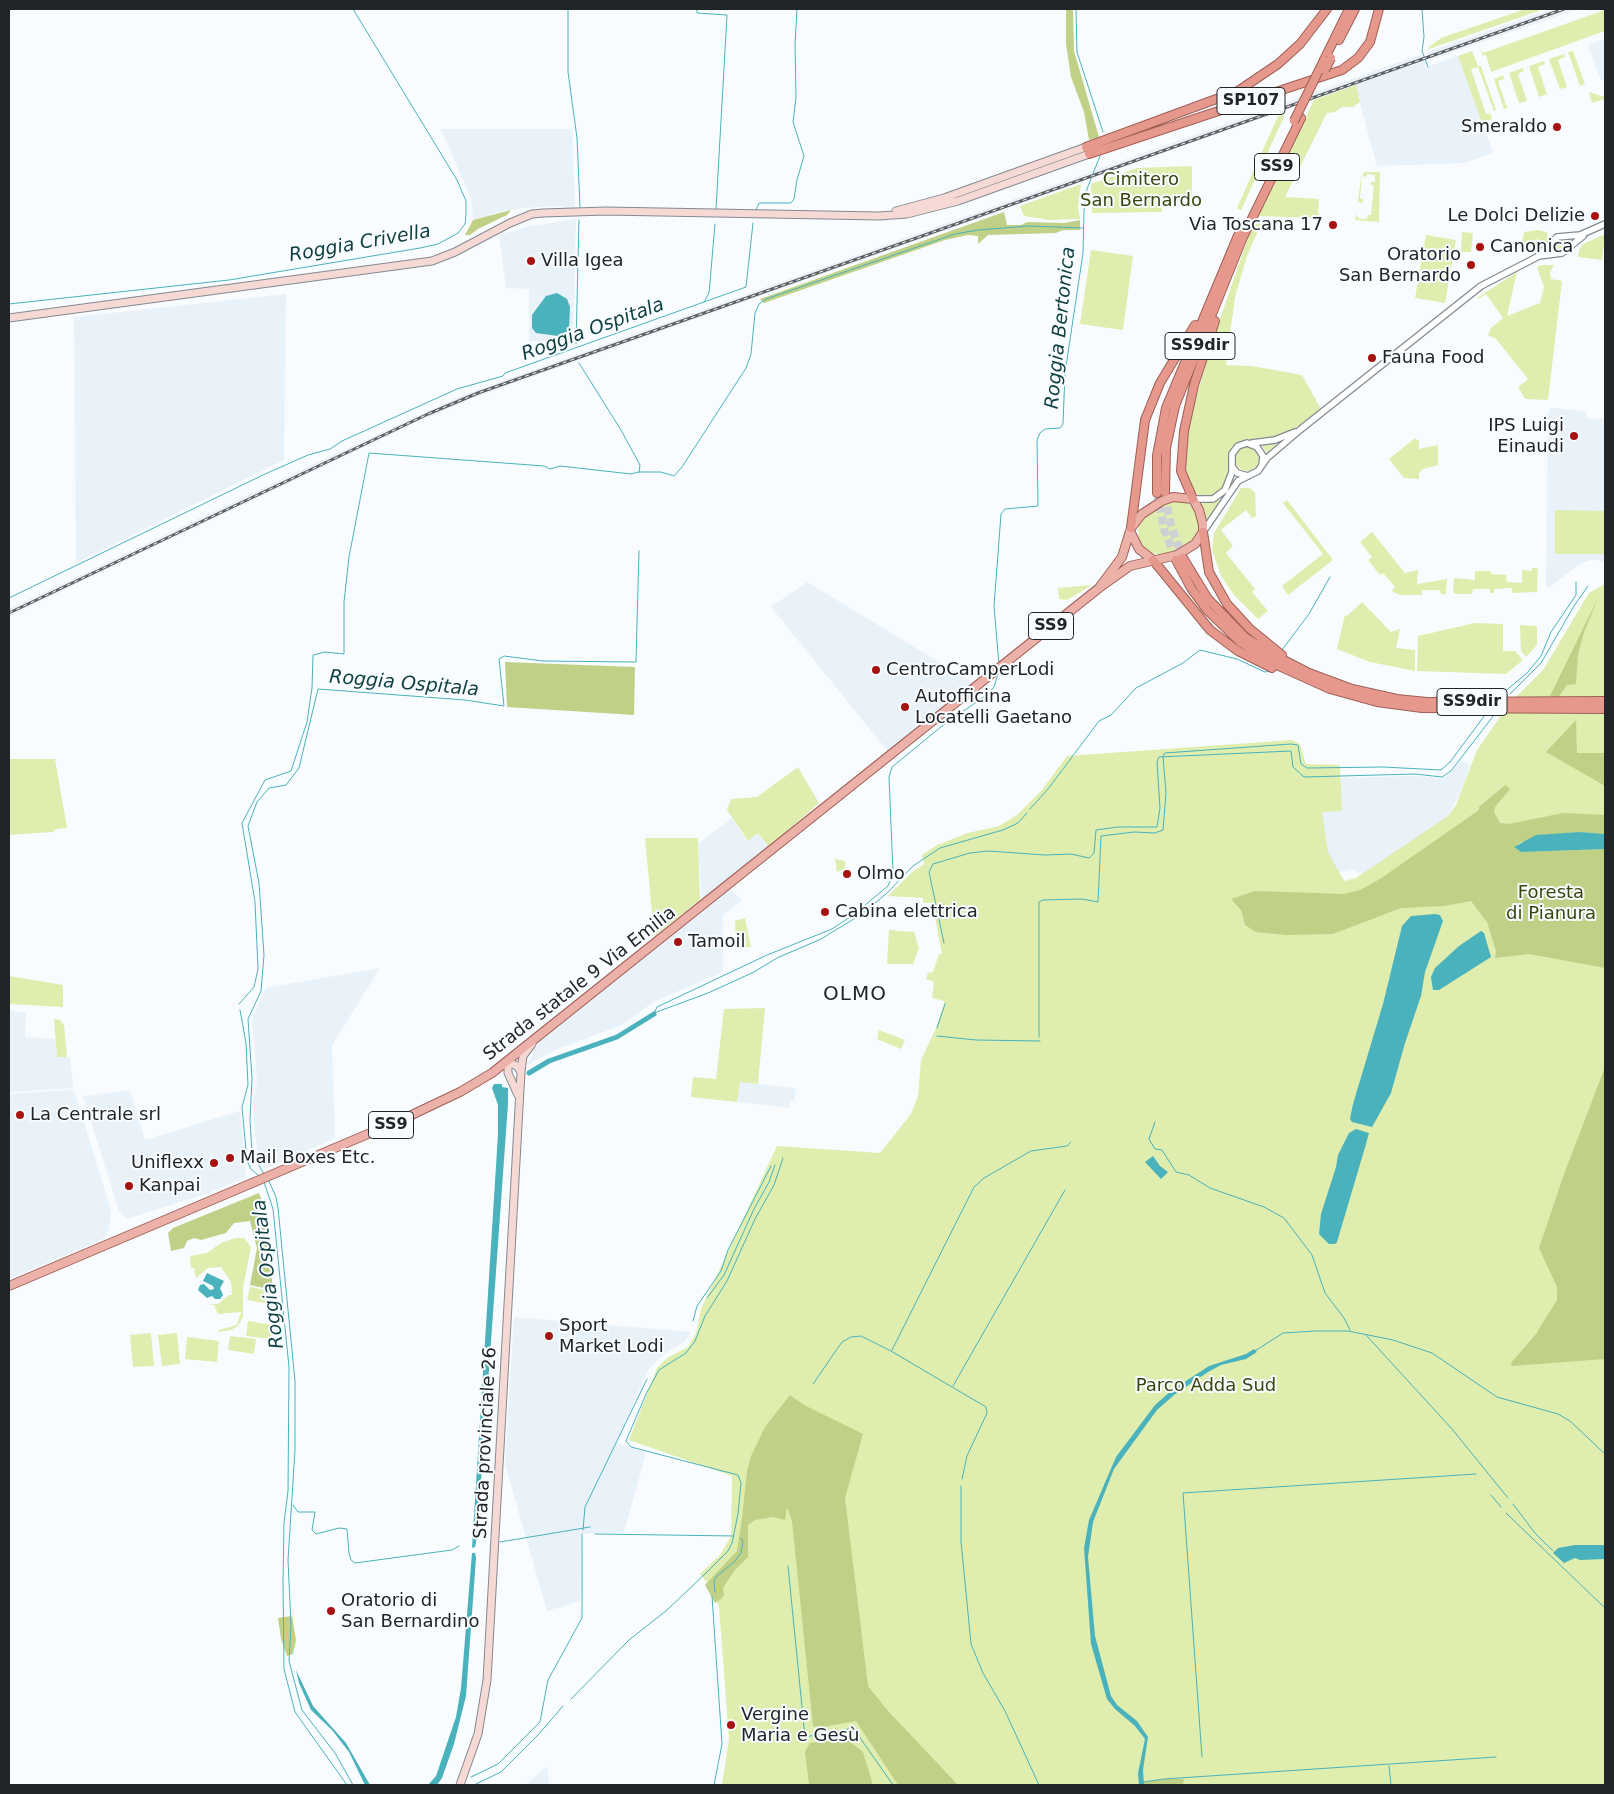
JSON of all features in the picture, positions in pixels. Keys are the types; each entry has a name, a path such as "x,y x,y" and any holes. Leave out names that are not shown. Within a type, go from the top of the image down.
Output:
{"highway":[{"name":"SP107","path":"1087,151 1238,91 1278,64 1300,44 1327,9"},
{"path":"1327,59 1349,9"},
{"path":"1130,530 1137,494 1142,439 1151,402 1164,376 1217,294 1249,219 1327,59 1354,9"},
{"name":"SP107","path":"1087,151 1342,70 1358,58 1370,42 1378,9"},
{"path":"1193,499 1181,471 1184,432 1194,385 1216,318 1217,294"},
{"name":"SS9dir","path":"1161,493 1172,415 1217,294"},
{"path":"1203,532 1210,572 1227,604 1265,643 1309,673"},
{"name":"SS9dir","path":"1605,701 1412,700 1352,689 1309,673 1270,653 1234,627 1216,610 1179,559 1199,601 1222,626 1265,659 1313,682 1354,697 1407,707 1436,709 1605,709"},
{"path":"1153,560 1199,619 1225,642 1238,651 1303,683 1313,682"}],"main road":[{"name":"SP107","path":"9,318 432,261 455,252 510,222 537,214 606,211 856,216 897,215 930,210 1087,151"},
{"path":"1180,497 1193,499 1202,517 1203,532 1195,544 1177,554 1153,560 1139,549 1130,530 1142,514 1162,501 1180,497"},
{"name":"Strada statale 9 Via Emilia","path":"1099,588 1122,557 1130,530"},
{"name":"Strada statale 9 Via Emilia","path":"9,1286 428,1108 492,1073 1099,588 1130,566 1153,560"},
{"name":"Strada provinciale 26","path":"460,1785 478,1734 487,1680 521,1072 523,1056 536,1039"},
{"path":"508,1062 517,1066 521,1072"},
{"name":"Strada provinciale 26","path":"508,1062 508,1073 513,1080 519,1099"},
{"path":"492,1073 506,1074 513,1080"}],"street":[{"path":"1203,532 1230,489 1238,481 1258,471 1301,429 1481,286 1537,256 1551,242 1565,236 1586,233 1605,224"},
{"path":"1537,256 1557,254 1571,247 1586,233"},
{"path":"1565,236 1570,242 1571,247"},
{"path":"1551,242 1551,250 1557,254"},
{"path":"1193,499 1208,500 1221,494 1230,481 1234,449 1247,443 1275,440 1301,429"},
{"path":"1247,443 1257,447 1260,451 1262,465"},
{"path":"1231,464 1237,473 1248,476"}],"shaded area":[{"path":"1551,9 1578,9 1430,60 1427,52"},
{"path":"1605,39 1605,78 1601,81 1588,45"},
{"path":"1422,54 1426,67 1458,56 1493,153 1464,163 1377,166 1355,85 476,397 409,426 9,616 9,609 463,395"},
{"path":"441,129 572,129 575,209 565,209 562,206 524,208 498,212 473,220 472,204 468,192"},
{"path":"576,219 573,341 529,341 529,289 506,288 499,235 526,227"},
{"path":"286,294 284,460 76,563 74,317"},
{"path":"1551,408 1586,411 1586,418 1605,419 1605,563 1594,559 1580,564 1548,588 1546,586 1548,412"},
{"path":"807,582 977,685 891,755 771,607"},
{"path":"1460,761 1470,764 1462,790 1446,819 1364,875 1352,869 1324,875 1305,779 1414,776 1442,778 1451,773"},
{"path":"732,818 747,841 758,833 770,849 702,903 698,844"},
{"path":"729,887 742,900 723,915 723,972 655,1001 622,1025 555,1050 527,1065 542,1037"},
{"path":"380,968 332,1045 335,1138 264,1169 258,1158 254,1126 253,1102 257,1082 252,1018 266,988"},
{"path":"9,1011 26,1012 25,1037 55,1039 57,1057 70,1057 73,1088 9,1092"},
{"path":"740,1082 796,1089 794,1101 790,1101 789,1108 737,1102"},
{"path":"74,1090 111,1210 109,1230 103,1239 9,1279 9,1094"},
{"path":"130,1090 145,1140 240,1111 246,1177 205,1194 127,1219 119,1211 83,1096"},
{"path":"514,1317 691,1332 684,1342 663,1355 648,1370 616,1443 646,1453 624,1532 581,1534 580,1601 547,1611 505,1464"},
{"path":"547,1766 549,1785 526,1785"}],"green space":[{"path":"1066,9 1073,9 1074,51 1099,137 1089,140 1084,112 1071,77 1066,44"},
{"path":"1525,9 1544,9 1429,49 1427,52 1429,47 1441,38"},
{"path":"1605,10 1605,31 1491,72 1486,55 1483,56 1480,48 1483,53"},
{"path":"1472,51 1478,66 1481,66 1496,110 1494,111 1478,67 1471,69 1486,114 1490,113 1492,119 1482,123 1458,56"},
{"path":"1573,51 1585,84 1580,86 1568,52"},
{"path":"1564,54 1565,57 1558,60 1567,87 1560,89 1549,59"},
{"path":"1544,61 1545,64 1538,67 1547,94 1539,97 1529,66"},
{"path":"1523,68 1524,71 1518,74 1527,101 1519,103 1509,73"},
{"path":"1503,75 1504,79 1498,81 1507,108 1504,109 1494,79"},
{"path":"1356,85 1360,102 1353,107 1342,107 1335,112 1327,113 1285,197 1319,199 1318,218 1256,216 1261,211 1314,100"},
{"path":"1589,92 1601,96 1605,95 1605,104 1604,99 1592,103"},
{"path":"1285,115 1241,210 1237,208 1278,116"},
{"name":"Cimitero San Bernardo","path":"1192,166 1192,198 1171,199 1171,205 1162,206 1162,212 1092,213 1091,184 1137,168"},
{"path":"1365,172 1380,172 1379,222 1355,220 1356,214 1361,219 1367,219 1368,215 1371,215 1374,186 1371,185 1371,182 1375,182 1375,175 1367,174 1366,177 1362,176 1360,198 1363,199 1363,203 1358,202 1361,177"},
{"path":"1081,184 1078,207 1080,219 1049,220 1024,216 1020,206"},
{"path":"511,210 507,215 470,235 465,235 473,220"},
{"path":"1004,212 1007,225 1021,225 1027,222 1064,223 1080,220 1080,230 1063,230 1056,233 988,235 978,244 978,236 968,235 945,240 764,303 760,299"},
{"path":"1253,224 1261,224 1247,256 1235,297 1226,365 1252,366 1302,375 1321,409 1300,425 1280,436 1236,443 1228,454 1229,474 1223,489 1215,495 1205,497 1194,493 1184,469 1189,422 1215,333"},
{"path":"1537,230 1547,232 1548,239 1546,243 1542,245 1538,239 1514,249 1515,244 1523,239 1524,232"},
{"path":"1462,232 1473,233 1471,252 1461,252"},
{"path":"1605,234 1602,260 1578,257 1579,250 1583,244"},
{"path":"1426,235 1456,240 1445,303 1415,298"},
{"path":"1560,238 1565,240 1567,245 1565,250 1560,252 1555,250 1553,245 1555,240"},
{"path":"1091,250 1133,256 1123,330 1080,324"},
{"path":"1541,265 1554,265 1550,273 1551,279 1562,281 1548,400 1525,399 1518,387 1528,379 1496,339 1488,335 1491,328 1503,318 1486,294 1477,298 1517,272 1507,316 1540,303 1544,287 1537,267"},
{"path":"1415,438 1419,441 1419,449 1438,445 1438,465 1423,469 1419,473 1419,479 1404,478 1389,459"},
{"path":"1279,442 1267,453 1262,446 1263,445"},
{"path":"1242,447 1252,447 1259,454 1259,464 1252,471 1242,471 1235,464 1235,454"},
{"path":"1241,488 1249,488 1255,492 1256,516 1252,518 1246,510 1221,530 1233,546 1226,553 1255,589 1252,592 1268,611 1258,619 1234,595 1221,576 1212,550 1214,533"},
{"path":"1219,500 1220,502 1208,521 1200,504"},
{"path":"1287,500 1333,560 1288,595 1282,586 1323,554 1283,503"},
{"path":"1176,501 1188,503 1195,510 1199,523 1197,534 1189,543 1174,551 1161,555 1151,553 1139,542 1138,526 1151,511"},
{"path":"1555,510 1605,511 1605,554 1555,554"},
{"path":"1372,532 1405,573 1418,570 1417,584 1447,579 1446,594 1441,594 1440,590 1422,590 1422,595 1400,595 1393,592 1392,590 1395,587 1383,573 1380,575 1368,560 1372,557 1360,542"},
{"path":"1532,568 1538,568 1537,592 1512,593 1512,588 1494,589 1494,593 1490,593 1490,589 1473,589 1472,594 1456,594 1453,592 1454,578 1475,580 1475,571 1491,571 1491,574 1506,575 1507,582 1522,583 1522,570 1532,571"},
{"name":"Parco Adda Sud","path":"1605,584 1605,1785 722,1785 729,1739 719,1607 712,1588 700,1574 720,1555 731,1536 732,1476 629,1440 657,1368 667,1358 688,1347 696,1333 701,1309 777,1146 880,1153 911,1114 918,1096 921,1060 936,1028 944,1004 944,1001 932,998 934,982 926,979 928,973 933,972 939,954 942,954 932,903 923,903 923,898 888,896 911,873 924,864 922,855 937,845 968,833 999,826 1017,815 1041,791 1067,756 1292,740 1300,744 1306,764 1340,765 1342,811 1322,812 1328,852 1344,881 1356,878 1448,816 1456,805 1477,750 1509,704 1543,670 1589,593"},
{"path":"1092,585 1067,600 1059,599 1058,588"},
{"path":"1598,598 1583,635 1578,655 1576,684 1567,685 1558,698 1549,698"},
{"path":"1362,602 1391,632 1400,629 1396,648 1415,650 1415,671 1370,662 1337,649 1345,615 1347,616"},
{"path":"1475,623 1503,624 1503,651 1515,651 1523,660 1506,674 1417,671 1418,636"},
{"path":"1520,625 1537,626 1537,645 1526,657 1521,651"},
{"path":"505,662 635,667 634,715 507,707"},
{"path":"1576,720 1577,753 1605,753 1605,786 1546,752"},
{"path":"9,759 55,759 67,828 56,829 53,832 9,835"},
{"path":"798,767 819,803 769,847 758,833 748,841 727,810 731,799 757,797"},
{"name":"Foresta di Pianura","path":"1505,785 1510,789 1495,807 1494,812 1500,823 1509,824 1563,813 1605,815 1605,834 1579,832 1541,835 1521,842 1514,847 1521,852 1605,849 1605,968 1529,954 1495,958 1496,951 1487,922 1471,901 1444,906 1401,908 1333,934 1286,935 1256,932 1245,925 1241,910 1231,899 1255,891 1344,894 1360,890 1380,879 1479,810 1479,807"},
{"path":"645,838 698,838 700,900 654,936"},
{"path":"835,859 845,861 845,869 837,872"},
{"path":"745,918 751,947 736,948 735,921"},
{"path":"889,930 914,932 919,948 913,964 887,964"},
{"path":"9,976 63,985 63,1007 9,1004"},
{"path":"765,1008 758,1084 740,1082 737,1102 691,1097 693,1077 716,1079 724,1009"},
{"path":"54,1019 60,1020 64,1025 67,1057 57,1057"},
{"path":"879,1030 905,1040 901,1049 877,1039"},
{"path":"1605,1067 1605,1359 1512,1366 1511,1363 1536,1334 1557,1300 1557,1287 1539,1248 1563,1177"},
{"path":"259,1193 265,1208 273,1290 250,1285 257,1248 250,1221 234,1223 226,1233 201,1240 194,1238 187,1241 184,1248 171,1251 168,1233 173,1228"},
{"path":"235,1238 244,1238 251,1247 243,1288 243,1317 238,1326 231,1330 219,1332 219,1330 237,1325 241,1312 218,1314 214,1305 206,1304 218,1304 229,1295 232,1295 231,1282 221,1267 208,1268 196,1278 194,1268 191,1268 190,1256 207,1253 221,1243"},
{"path":"250,1287 272,1291 270,1304 247,1300"},
{"path":"248,1321 273,1325 271,1339 246,1336"},
{"path":"151,1333 154,1366 133,1367 130,1335"},
{"path":"177,1333 180,1364 162,1366 158,1335"},
{"path":"230,1336 256,1339 254,1354 228,1350"},
{"path":"187,1337 219,1341 217,1362 185,1359"},
{"path":"790,1395 804,1405 863,1434 845,1498 868,1686 888,1711 958,1785 898,1785 856,1721 818,1728 813,1726 792,1521 787,1507 785,1520 773,1517 755,1520 748,1525 748,1557 734,1571 723,1588 724,1595 721,1599 715,1603 705,1585 737,1551 747,1471 751,1456 765,1427"},
{"path":"292,1616 296,1640 293,1654 287,1656 281,1639 278,1618"},
{"path":"839,1738 848,1740 863,1752 873,1785 809,1785 805,1752 810,1743"},
{"path":"1184,1779 1183,1785 1144,1785 1143,1782"}],"water":[{"path":"557,293 567,299 570,307 569,330 565,334 558,336 536,333 532,328 532,315 546,296"},
{"path":"1579,832 1605,834 1605,849 1521,852 1514,847 1536,835"},
{"path":"1440,915 1443,921 1425,972 1421,996 1391,1093 1372,1127 1352,1122 1350,1119 1353,1104 1383,1004 1402,926 1411,916"},
{"path":"1481,931 1484,933 1491,957 1439,990 1433,990 1431,977 1435,968 1459,946"},
{"path":"494,1084 502,1084 502,1087 508,1088 508,1104 477,1537 475,1547 472,1548 498,1134 498,1105 492,1088"},
{"path":"1356,1129 1369,1133 1337,1242 1329,1244 1319,1234 1321,1214 1338,1155 1349,1133"},
{"path":"1153,1156 1160,1166 1168,1172 1161,1179 1145,1162"},
{"path":"207,1273 224,1281 220,1288 223,1295 220,1299 215,1299 212,1296 207,1298 198,1290 200,1285 204,1284 210,1290 214,1289 213,1286 203,1281"},
{"path":"1254,1349 1257,1352 1246,1359 1221,1365 1208,1372 1174,1395 1157,1410 1114,1469 1093,1522 1088,1557 1095,1636 1111,1696 1117,1705 1137,1721 1148,1737 1143,1770 1144,1785 1139,1785 1138,1773 1145,1739 1135,1726 1115,1709 1107,1699 1091,1644 1084,1548 1089,1520 1116,1457 1155,1405 1172,1390 1209,1366 1246,1354"},
{"path":"1575,1545 1605,1545 1605,1559 1580,1560 1575,1558 1564,1563 1553,1553 1558,1548"},
{"path":"472,1553 475,1553 476,1558 466,1696 454,1744 442,1778 437,1785 428,1785 436,1776 456,1717 461,1688"},
{"path":"296,1670 313,1706 346,1743 370,1785 365,1785 349,1752 332,1730 311,1710 299,1683"}],"waterway":[{"name":"Roggia Crivella","path":"9,304 229,280 420,248 438,244 458,233 465,224 466,201 457,180 353,9"},
{"path":"568,9 568,72 577,138 580,207"},
{"path":"697,9 697,13 727,15 716,209"},
{"name":"Roggia Ospitala","path":"756,210 759,203 791,203 794,199 804,156 793,122 796,97 795,44 797,9"},
{"name":"Roggia Bertonica","path":"1076,9 1077,52 1103,132"},
{"path":"1422,9 1424,37 1422,51 1428,67"},
{"name":"Roggia Bertonica","path":"999,665 994,606 1001,514 1005,509 1038,506 1037,440 1040,433 1045,429 1060,428 1063,424 1065,373 1083,253 1084,210 1087,189 1100,156"},
{"path":"576,344 579,220"},
{"name":"Roggia Ospitala","path":"9,598 263,475 308,455 330,449 342,441 457,389 503,376 505,373 746,287 753,223"},
{"path":"704,302 709,293 715,224"},
{"path":"639,472 661,472 674,476 682,467 746,368 751,354 755,313 759,304 766,299 955,234 978,230 1029,226 1083,228"},
{"path":"239,1004 254,987 258,969 255,902 242,823 265,780 291,771 307,722 312,688 313,655 325,652 344,654 344,602 349,557 369,453 544,466 550,469 560,466 631,474 639,472 640,465 621,430 579,363"},
{"name":"Roggia Ospitala","path":"264,1174 252,1153 250,1120 252,1078 248,1019 261,991 264,955 259,883 248,826 257,802 269,788 286,785 299,768 318,689 465,700 504,706 499,659 504,656 543,661 636,662 639,551"},
{"path":"1282,650 1309,614 1330,577"},
{"path":"1502,694 1527,673 1541,656 1551,632 1576,595 1576,582"},
{"path":"1510,694 1541,663 1574,606 1588,586"},
{"path":"1030,809 1048,789 1099,721 1111,715 1136,688 1183,663 1200,650 1237,659 1265,672 1270,671"},
{"name":"Roggia Bertonica","path":"654,1014 657,1007 767,955 832,929 853,915 888,886 893,873 889,777 892,767 942,726 988,694 994,687 998,674"},
{"path":"1039,1037 1039,902 1043,900 1082,899 1098,902 1101,836 1134,832 1155,833 1163,830 1166,793 1163,756 1165,753 1291,744 1298,745 1301,764 1307,768 1383,767 1441,770 1450,762 1485,715"},
{"path":"944,943 929,872 933,864 970,853 988,851 1045,855 1071,854 1089,858 1094,853 1096,830 1118,827 1157,827 1160,808 1157,762 1159,757 1291,751 1293,767 1304,777 1415,774 1442,777 1451,771 1494,715"},
{"name":"Roggia Bertonica","path":"654,1013 708,993 754,972 777,958 821,939 862,914 888,892 913,866 940,848 1003,830 1018,823 1027,813"},
{"path":"937,1028 945,1004"},
{"path":"240,1010 246,1043 248,1085 242,1107 247,1161 251,1169 260,1177"},
{"path":"529,1073 549,1061 617,1037 654,1014"},
{"path":"937,1036 976,1040 1040,1041"},
{"path":"1155,1122 1149,1139 1155,1149 1162,1150 1176,1172 1189,1175 1210,1188 1264,1207 1284,1218 1312,1255 1325,1293 1344,1318 1350,1330"},
{"path":"892,1350 974,1187 984,1178 1031,1151 1067,1146 1071,1142"},
{"path":"571,1699 629,1640 667,1610 705,1574 728,1551 732,1543 738,1514 741,1483 738,1475 631,1447 626,1441 646,1394 659,1370 686,1353 695,1341 705,1316 727,1281 755,1219 774,1185 783,1158"},
{"path":"707,1298 724,1275 754,1209 769,1182 775,1165"},
{"path":"693,1321 697,1306 721,1271 728,1250 771,1166"},
{"name":"Roggia Ospitala","path":"268,1179 276,1197 278,1208 295,1381 295,1450 288,1560 291,1625 289,1661 302,1710 335,1753 353,1785"},
{"path":"264,1182 273,1209 289,1367 288,1491 284,1523 283,1582 284,1669 295,1712 347,1785"},
{"path":"953,1386 1065,1190"},
{"path":"1255,1351 1283,1333 1348,1331 1393,1340 1432,1353 1497,1397 1558,1414 1570,1421 1605,1454"},
{"path":"1366,1335 1452,1429 1508,1498"},
{"path":"813,1384 842,1342 851,1337 861,1336 891,1351 986,1407 987,1413 967,1456 962,1479"},
{"path":"583,1530 585,1507 647,1379"},
{"path":"1202,1757 1183,1493 1476,1474"},
{"path":"961,1486 961,1541 971,1644 983,1673 1005,1711 1039,1785"},
{"path":"1491,1495 1501,1507"},
{"path":"1513,1504 1535,1533 1553,1551"},
{"path":"293,1505 298,1512 315,1512 312,1530 316,1534 339,1528 347,1529 349,1553 351,1560 355,1563 452,1550 459,1546"},
{"path":"1506,1513 1605,1608"},
{"path":"500,1542 590,1527"},
{"path":"471,1777 498,1764 540,1722 548,1680 582,1618 582,1534"},
{"path":"595,1534 734,1536"},
{"path":"715,1592 714,1581 717,1576 734,1562 741,1553 743,1542 741,1538"},
{"path":"788,1566 805,1737 848,1729 856,1732 893,1785"},
{"path":"712,1596 722,1744 714,1785"},
{"path":"474,1785 501,1772 539,1734 563,1706"},
{"path":"1143,1782 1164,1779 1496,1757"},
{"path":"1389,1766 1391,1785"}],"tunnel":[{"path":"1157,493 1164,529 1176,560"},
{"path":"1165,495 1171,525 1183,558"}],"railway":[{"path":"9,613 428,414 478,393 1564,9"}],"place":[{"name":"Smeraldo","path":"1557,127"},
{"name":"Le Dolci Delizie","path":"1595,216"},
{"name":"Via Toscana 17","path":"1333,225"},
{"name":"Canonica","path":"1480,247"},
{"name":"Villa Igea","path":"531,261"},
{"name":"Oratorio San Bernardo","path":"1471,265"},
{"name":"Fauna Food","path":"1372,358"},
{"name":"IPS Luigi Einaudi","path":"1574,436"},
{"name":"CentroCamperLodi","path":"876,670"},
{"name":"Autofficina Locatelli Gaetano","path":"905,707"},
{"name":"Olmo","path":"847,874"},
{"name":"Cabina elettrica","path":"825,912"},
{"name":"Tamoil","path":"678,942"},
{"name":"La Centrale srl","path":"20,1115"},
{"name":"Mail Boxes Etc.","path":"230,1158"},
{"name":"Uniflexx","path":"214,1163"},
{"name":"Kanpai","path":"129,1186"},
{"name":"Sport Market Lodi","path":"549,1336"},
{"name":"Oratorio di San Bernardino","path":"331,1611"},
{"name":"Vergine Maria e Gesù","path":"731,1725"}],"district":[{"name":"OLMO","path":"855,995"}]}
